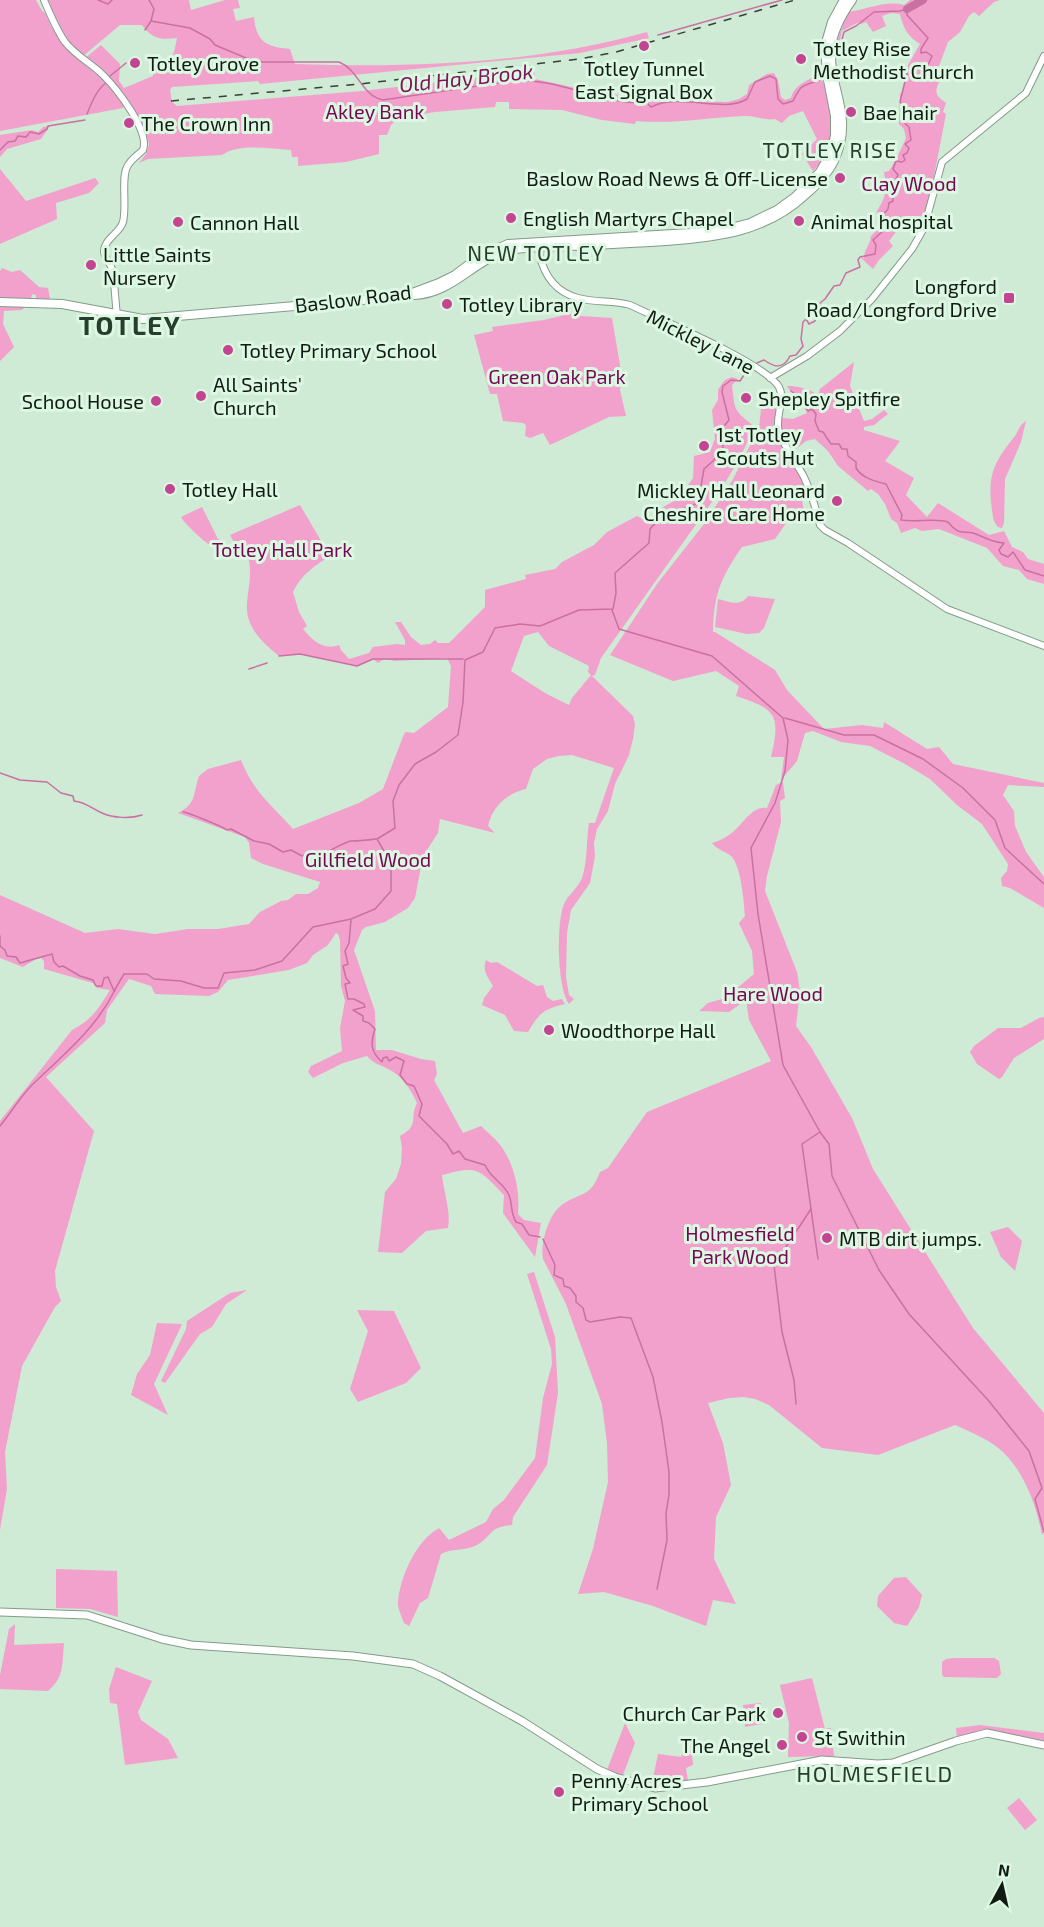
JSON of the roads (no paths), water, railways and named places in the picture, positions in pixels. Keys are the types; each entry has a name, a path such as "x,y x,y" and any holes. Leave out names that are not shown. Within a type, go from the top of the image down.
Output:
{"main road":[{"name":"Baslow Road","path":"0,302 62,304 142,318 225,313 407,295 444,281 480,256 517,243 538,245 640,237 719,230 750,223 787,203 820,172 833,147 835,116 827,75 825,46 832,22 844,0"},
{"path":"538,245 640,243 728,234 758,226 795,205 829,170 840,144 843,124 840,99 833,74 831,48 843,12 852,0"},
{"path":"0,1612 87,1615 155,1637 191,1645 352,1656 413,1664 513,1715 597,1769 647,1786 664,1788 679,1786 822,1760 893,1763 956,1741 987,1733 1044,1745"}],"street":[{"path":"44,1 64,41 75,53 102,74 116,90 145,138 143,150 125,170 125,212 122,224 118,232 107,242 104,250 111,267 117,315"},
{"path":"770,378 807,356 845,327 872,299 912,249 924,228 942,162 961,145 1016,108 1044,56"},
{"name":"Mickley Lane","path":"538,245 544,272 566,292 579,298 630,305 721,348 770,378 778,386 780,392 778,423 780,433 804,477 823,528 947,609 1044,646"}],"waterway":[{"name":"Old Hay Brook","path":"98,0 108,4 112,0"},
{"name":"Old Hay Brook","path":"149,0 154,9 151,21 190,28 210,39 215,45 262,62 339,62 346,66 370,93 383,100 512,81 529,81 613,100 647,103 651,107 675,102 726,104 747,99 755,82 770,76 776,79 778,99 783,104 793,101 804,86 821,79"},
{"path":"658,35 782,0"},
{"path":"907,9 923,0"},
{"path":"757,363 764,360 778,366 784,364 790,356 796,355 803,346 801,339 803,322 806,319 809,324 815,321 820,303 834,286 840,285 846,273 860,267 858,260 860,257 875,254 876,245 873,240 883,231 886,223 882,216 888,209 889,203 893,201 892,186 898,175 893,169 896,161 905,160 903,155 909,148 905,144 911,140 909,127 902,121 908,110 900,102 908,69 928,65 932,56 926,52 921,53 928,38 907,15 907,9 874,12 844,32 838,55"},
{"path":"145,30 151,21"},
{"path":"110,76 126,63"},
{"path":"87,114 92,101 106,83"},
{"path":"0,150 8,142 15,141 18,136 26,137 30,132 39,134 48,126 85,120"},
{"path":"0,936 0,946 5,950 7,956 16,957 20,963 52,954 54,962 59,967 63,966 80,976 93,980 96,986 102,986 104,978 108,977 114,991 124,974 147,974 154,979 181,981 204,988 218,988 224,973 255,970 282,961 313,927 351,919 375,909 391,891 391,863 377,839 395,828 393,801 399,785 415,764 458,735 463,702 465,660 483,652 495,628 520,624 540,626 579,610 613,609 616,593 615,573 649,543 650,529 660,518 698,503 704,469 723,448 721,430 729,420 722,392 723,386 731,380 740,381 748,369"},
{"path":"791,391 803,400 802,404 808,411 812,409 816,414 815,421 819,431 823,432 831,444 839,444 842,449 847,449 848,456 856,462 856,468 862,474 869,479 886,484 902,515 901,520 946,521 959,531 1004,543 999,550 1001,554 1008,557 1013,552 1025,570 1044,576"},
{"path":"612,610 619,629 712,656 783,718 788,740 785,771 775,803 751,848 758,914 783,1065 829,1144 832,1176 879,1270 909,1314 988,1400 1029,1451 1042,1488 1035,1499 1044,1532"},
{"path":"279,656 300,654 357,666 373,659 463,659"},
{"path":"249,669 267,663"},
{"path":"785,718 844,735 874,735 923,759 963,788 995,820 1005,848 1044,884"},
{"path":"0,773 20,780 47,782 61,793 73,796 74,801 106,815 116,817 142,815"},
{"path":"183,812 227,830 231,829 254,841 269,844 283,852 291,850 302,856 310,851 324,853 351,841 376,839"},
{"path":"351,920 349,943 345,951 348,964 343,966 350,983 345,984 348,999 354,999 364,1004 365,1007 353,1010 363,1016 363,1021 375,1029 372,1043 376,1055 382,1062 383,1058 387,1057 389,1061 396,1057 404,1061 400,1075 407,1084 414,1086 422,1104 419,1116 447,1144 453,1154 459,1151 465,1159 485,1165 509,1195 516,1222 522,1224 529,1235 540,1237"},
{"path":"0,1126 28,1090 88,1030 115,990"},
{"path":"796,1404 794,1380 782,1332 774,1265 811,1209 802,1144 820,1132"},
{"path":"811,1209 818,1259"},
{"path":"543,1239 555,1265 554,1275 563,1279 564,1286 570,1288 576,1296 576,1302 583,1308 586,1320 590,1322 620,1317 631,1318 653,1377 669,1472 667,1540 657,1589"}],"railway":[{"path":"171,101 359,84 579,59 616,52 795,0"}],"place":[{"name":"Totley Tunnel East Signal Box","path":"644,46"},
{"name":"Totley Rise Methodist Church","path":"801,59"},
{"name":"Totley Grove","path":"135,63"},
{"name":"Bae hair","path":"851,112"},
{"name":"The Crown Inn","path":"129,123"},
{"name":"Baslow Road News & Off-License","path":"840,178"},
{"name":"English Martyrs Chapel","path":"511,218"},
{"name":"Animal hospital","path":"799,221"},
{"name":"Cannon Hall","path":"178,222"},
{"name":"Little Saints Nursery","path":"91,265"},
{"name":"Longford Road/Longford Drive","path":"1009,298"},
{"name":"Totley Library","path":"447,304"},
{"name":"Totley Primary School","path":"228,350"},
{"name":"All Saints' Church","path":"201,396"},
{"name":"Shepley Spitfire","path":"746,398"},
{"name":"School House","path":"156,401"},
{"name":"1st Totley Scouts Hut","path":"704,446"},
{"name":"Totley Hall","path":"170,489"},
{"name":"Mickley Hall Leonard Cheshire Care Home","path":"837,501"},
{"name":"Woodthorpe Hall","path":"549,1030"},
{"name":"MTB dirt jumps.","path":"827,1238"},
{"name":"Church Car Park","path":"778,1713"},
{"name":"St Swithin","path":"802,1737"},
{"name":"The Angel","path":"782,1745"},
{"name":"Penny Acres Primary School","path":"559,1792"}],"district":[{"name":"TOTLEY RISE","path":"830,149"},
{"name":"NEW TOTLEY","path":"536,252"},
{"name":"TOTLEY","path":"130,324"},
{"name":"HOLMESFIELD","path":"875,1773"}],"park label":[{"name":"Akley Bank","path":"375,111"},
{"name":"Clay Wood","path":"909,183"},
{"name":"Green Oak Park","path":"557,376"},
{"name":"Totley Hall Park","path":"282,549"},
{"name":"Gillfield Wood","path":"368,859"},
{"name":"Hare Wood","path":"773,993"},
{"name":"Holmesfield Park Wood","path":"740,1244"}]}
